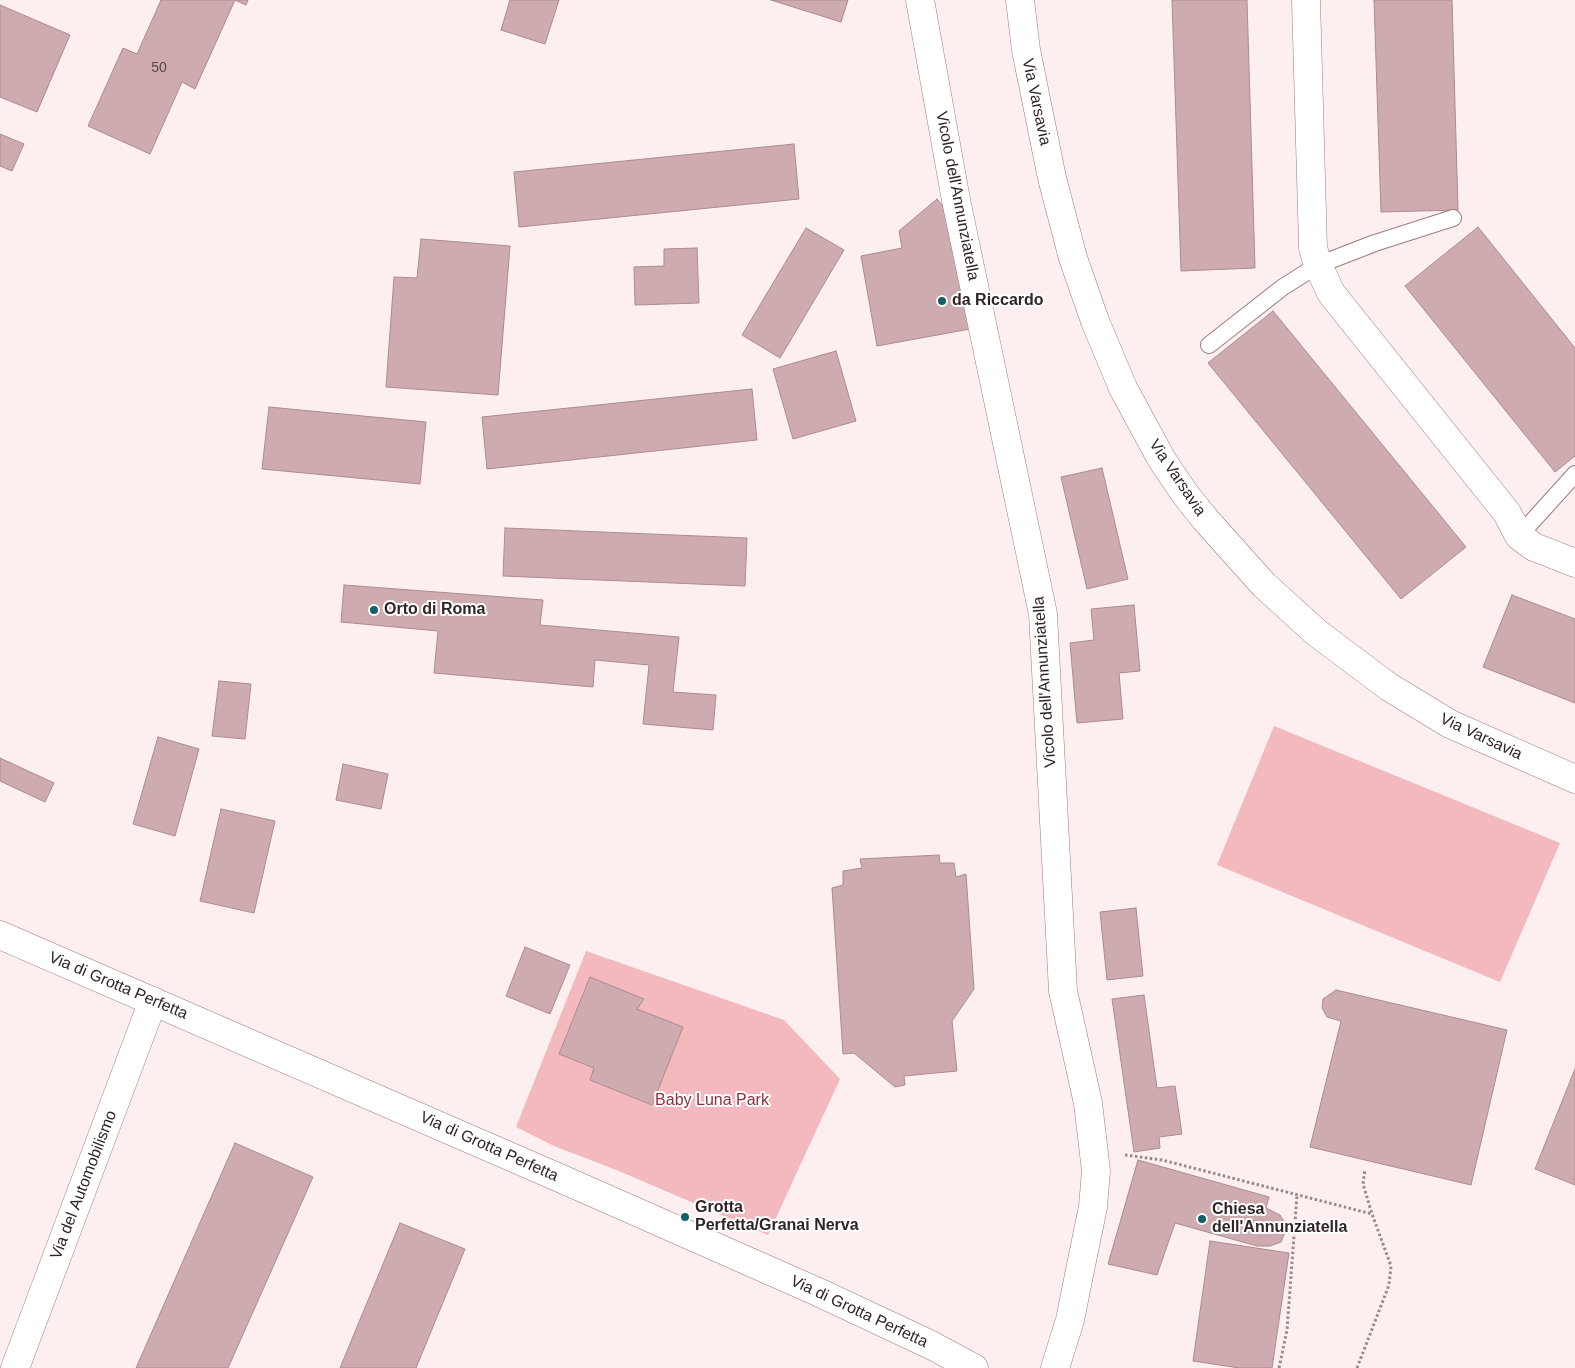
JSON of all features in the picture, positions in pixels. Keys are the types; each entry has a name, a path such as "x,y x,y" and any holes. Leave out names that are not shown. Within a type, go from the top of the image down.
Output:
{"street":[{"name":"Vicolo dell'Annunziatella","path":"920,0 956,200 1043,614 1063,991 1088,1103 1096,1170 1093,1207 1070,1320 1055,1368"},
{"name":"Via Varsavia","path":"1020,0 1026,50 1052,178 1073,258 1095,321 1123,388 1162,460 1185,494 1204,519 1264,585 1317,632 1389,687 1450,724 1575,779"},
{"path":"1306,0 1313,248 1318,265 1331,293 1507,513 1519,536 1534,547 1575,564"},
{"name":"Via di Grotta Perfetta","path":"0,935 810,1288 931,1345 974,1368"},
{"name":"Via del Automobilismo","path":"15,1368 153,1001"}],"lane":[{"path":"1210,344 1283,287 1318,265 1375,243 1453,218"},
{"path":"1519,536 1575,474"}],"path":[{"path":"1095,1151 1162,1160 1372,1214"},
{"path":"1357,1368 1389,1285 1391,1266 1363,1184 1365,1169"},
{"path":"1279,1368 1287,1330 1297,1195"}],"green space":[{"path":"1274,726 1560,843 1500,982 1217,865"},
{"name":"Baby Luna Park","path":"586,951 784,1020 840,1079 768,1235 619,1171 554,1146 516,1127"}],"building":[{"path":"161,0 235,0 195,89 182,82 150,154 88,126 123,48 137,54"},
{"path":"235,0 248,0 246,5"},
{"path":"510,0 559,0 545,44 501,30"},
{"path":"771,0 848,0 841,22"},
{"path":"1172,0 1247,0 1255,268 1181,271"},
{"path":"1374,0 1452,0 1458,210 1381,212"},
{"path":"0,5 70,35 37,112 0,97"},
{"path":"0,134 24,144 12,171 0,166"},
{"path":"794,144 799,199 519,227 514,172"},
{"path":"937,199 949,213 970,329 877,346 861,256 902,248 899,231"},
{"path":"1478,227 1575,348 1575,456 1555,472 1405,286"},
{"path":"806,228 844,250 780,358 742,335"},
{"path":"421,239 510,246 498,395 386,387 394,277 417,278"},
{"path":"697,248 699,303 635,305 634,267 664,266 664,249"},
{"path":"1273,311 1466,547 1401,599 1208,363"},
{"path":"836,351 856,421 793,439 773,369"},
{"path":"752,389 757,440 487,469 482,417"},
{"path":"269,407 426,422 420,484 262,469"},
{"path":"1102,468 1128,579 1087,589 1061,477"},
{"path":"505,528 747,538 745,586 503,576"},
{"path":"344,585 543,600 540,625 679,637 673,692 716,695 713,730 643,724 649,665 595,660 593,687 434,673 438,631 341,622"},
{"path":"1512,595 1575,619 1575,703 1483,667"},
{"path":"1134,605 1140,671 1119,673 1123,719 1077,723 1070,643 1094,640 1091,609"},
{"path":"219,681 251,684 245,739 212,736"},
{"path":"158,737 199,749 175,836 133,824"},
{"path":"0,758 54,783 45,802 0,781"},
{"path":"343,764 388,774 381,809 336,800"},
{"path":"221,809 275,821 254,913 200,901"},
{"path":"939,855 940,863 954,863 956,877 966,874 974,989 952,1021 957,1071 904,1076 905,1085 895,1087 854,1053 843,1054 832,888 843,885 843,871 862,868 860,859"},
{"path":"1136,908 1143,976 1107,980 1100,912"},
{"path":"525,947 570,965 550,1014 506,996"},
{"path":"590,977 644,999 637,1009 683,1027 652,1105 590,1080 594,1068 559,1054"},
{"path":"1336,990 1507,1030 1471,1185 1310,1147 1341,1021 1327,1017 1322,1008 1323,999"},
{"path":"1144,995 1157,1088 1175,1086 1182,1134 1159,1137 1160,1148 1134,1152 1112,999"},
{"path":"1575,1069 1575,1185 1535,1169"},
{"path":"235,1143 313,1177 228,1368 136,1368"},
{"name":"Chiesa dell'Annunziatella","path":"1138,1160 1269,1197 1266,1208 1280,1215 1285,1223 1285,1232 1281,1242 1270,1246 1257,1246 1175,1223 1157,1275 1108,1264"},
{"path":"400,1223 465,1249 416,1368 340,1368"},
{"path":"1210,1241 1289,1253 1272,1368 1239,1368 1193,1361"}],"place":[{"name":"da Riccardo","path":"942,301"},
{"name":"Orto di Roma","path":"374,610"},
{"name":"Grotta Perfetta/Granai Nerva","path":"685,1217"},
{"name":"Chiesa dell'Annunziatella","path":"1202,1219"}]}
